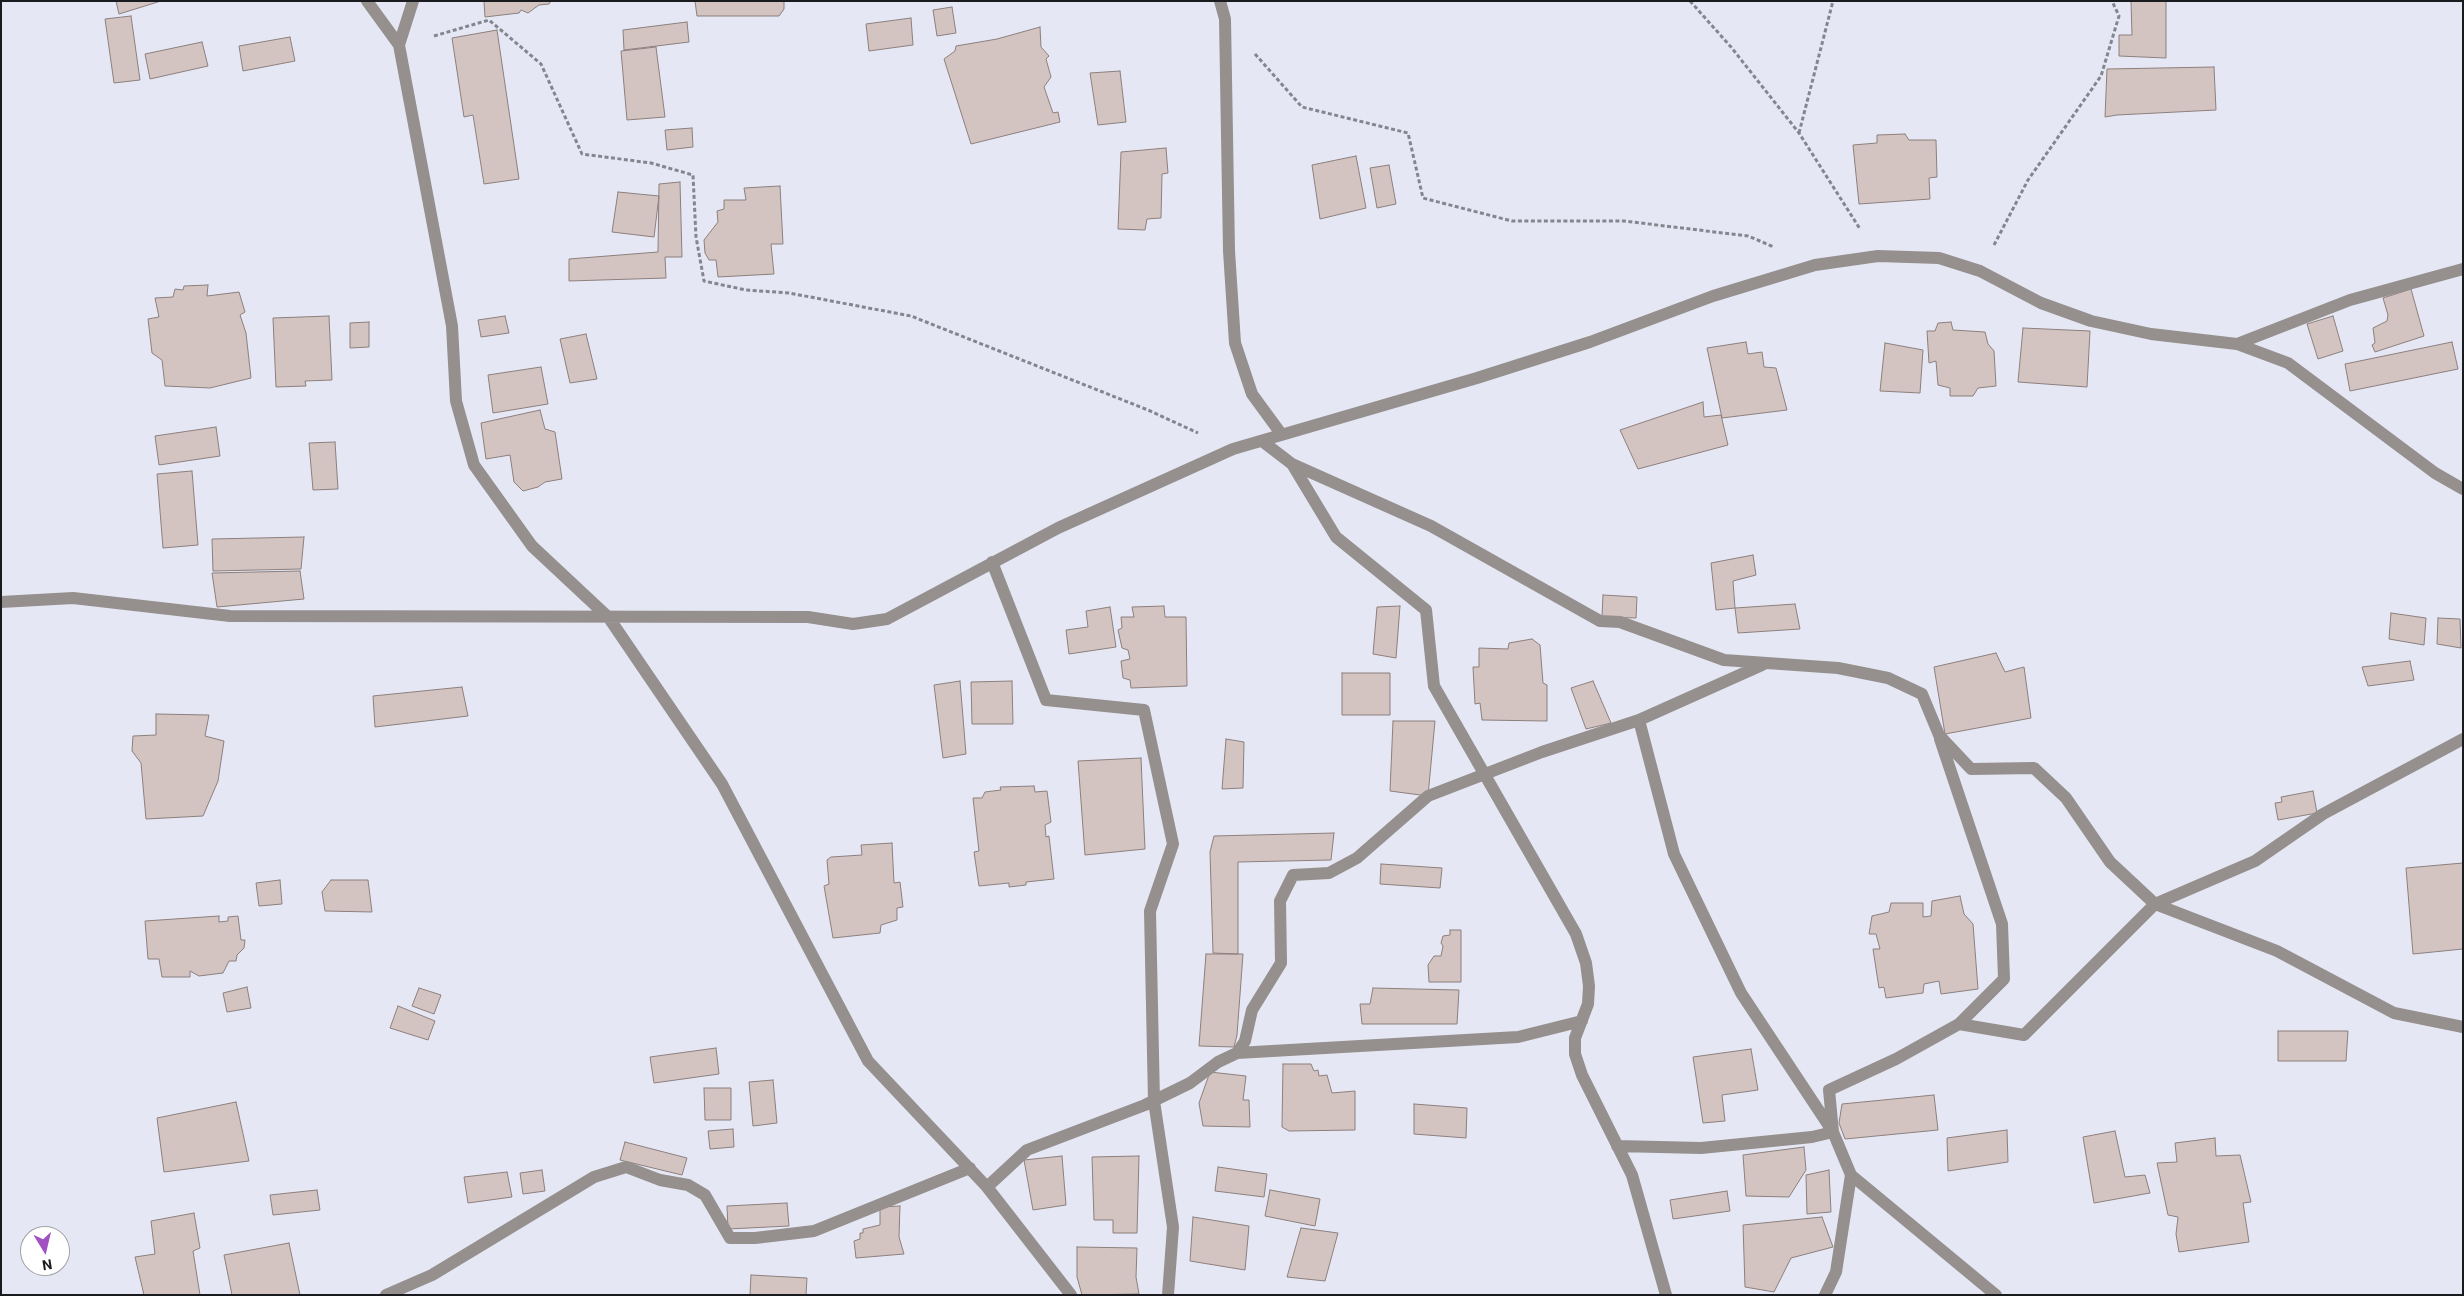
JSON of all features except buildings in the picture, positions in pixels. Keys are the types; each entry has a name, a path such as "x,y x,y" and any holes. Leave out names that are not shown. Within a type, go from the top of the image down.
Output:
{"street":[{"path":"367,1 399,46 452,326 456,401 474,465 532,546 609,618 722,784 868,1061 987,1187 1071,1295"},
{"path":"399,46 413,1"},
{"path":"1220,1 1225,19 1229,251 1234,343 1252,394 1282,435"},
{"path":"1,602 73,598 230,616 808,617 853,624 887,619 1058,528 1232,449 1581,345 1713,296 1815,265 1878,256 1939,258 1980,271 2041,303 2091,321 2151,334 2238,344 2288,363 2435,473 2463,490"},
{"path":"2238,344 2350,300 2463,269"},
{"path":"1262,441 1292,464 1431,526 1600,621 1620,622 1724,660 1838,668 1888,678 1922,694 1939,735 2002,924 2004,979 1959,1024 1896,1059 1829,1090 1833,1132"},
{"path":"1292,464 1336,537 1426,610 1434,686 1576,934 1586,962 1588,1004 1575,1038 1575,1054 1582,1075 1617,1146 1639,1197 1666,1295"},
{"path":"992,562 1046,700 1144,710 1173,844 1150,911 1154,1101 1172,1227 1168,1295"},
{"path":"1237,1053 1245,1041 1252,1010 1281,963 1280,901 1293,875 1329,873 1357,858 1428,796 1542,752 1640,720 1764,664"},
{"path":"1640,720 1674,854 1741,993 1833,1132 1851,1175 1996,1295"},
{"path":"1939,735 1971,769 2034,768 2066,798 2110,862 2156,904 2277,951 2394,1013 2463,1026"},
{"path":"1959,1024 2024,1036 2156,904 2255,861 2324,814 2463,739"},
{"path":"987,1187 1028,1150 1154,1101 1190,1083 1218,1062 1237,1053 1518,1037 1582,1021"},
{"path":"1617,1146 1701,1148 1812,1137 1833,1132"},
{"path":"386,1295 432,1275 594,1177 626,1167 660,1180 688,1185 705,1195 730,1238 814,1232 970,1168"},
{"path":"1825,1295 1836,1272 1851,1175"}],"path":[{"path":"1690,1 1730,47 1799,133 1878,256"},
{"path":"1799,133 1832,1"},
{"path":"1980,271 2028,180 2101,76 2119,16 2112,1"},
{"path":"1225,19 1302,107 1408,133 1423,198 1512,221 1624,221 1748,236 1815,265"},
{"path":"399,46 489,20 541,64 582,154 651,163 693,175 696,237 704,281 746,290 789,293 911,316 1148,410 1232,449"}]}
